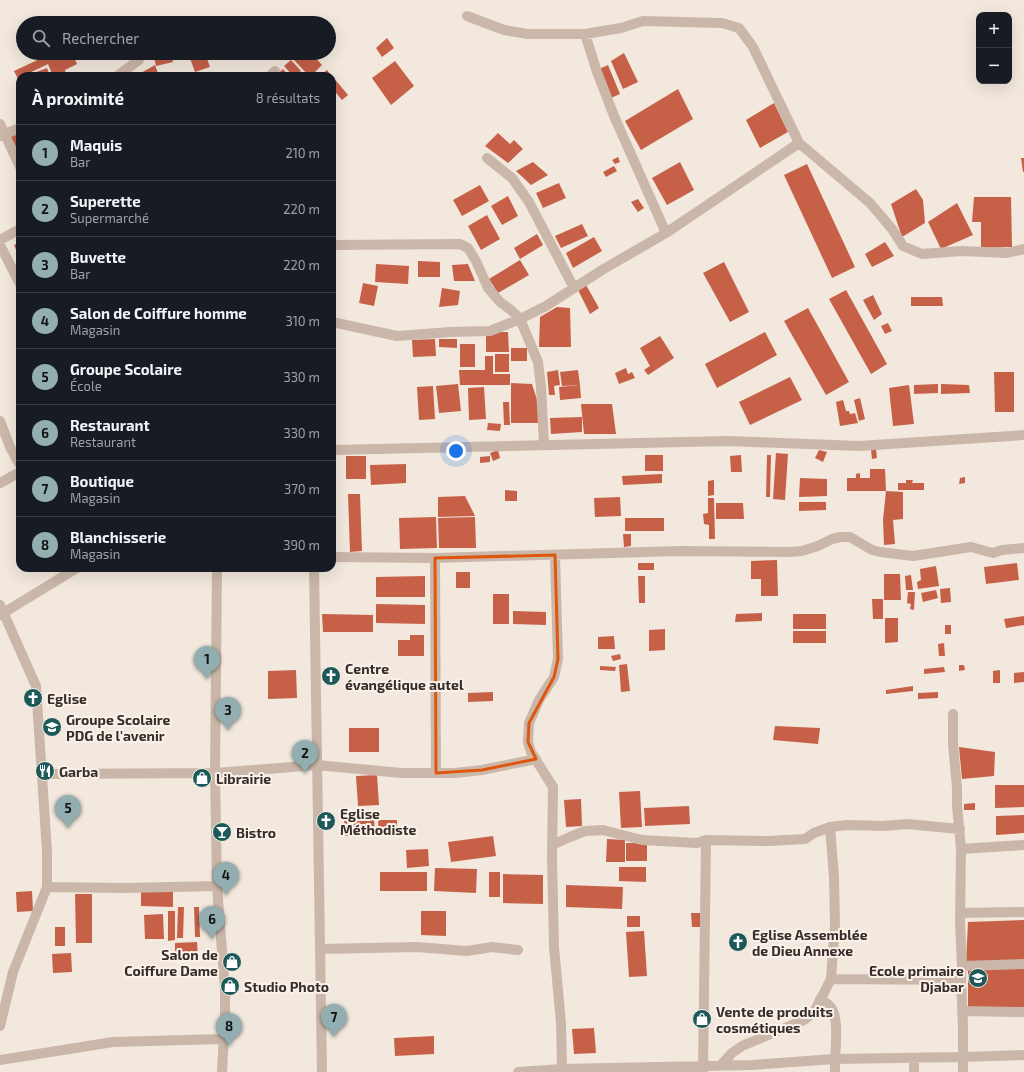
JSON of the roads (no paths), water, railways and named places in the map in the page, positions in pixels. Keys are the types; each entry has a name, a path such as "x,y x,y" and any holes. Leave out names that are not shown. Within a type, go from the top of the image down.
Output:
{"street":[{"path":"467,16 504,30 527,34 585,34 621,28 644,21 722,23 740,28 753,47 799,143 870,203 892,229 903,246 922,254 961,251 1007,253 1024,249"},
{"path":"585,34 597,72 614,116 666,233"},
{"path":"122,72 139,60"},
{"path":"0,124 2,135 16,160"},
{"path":"2,135 16,130"},
{"path":"336,323 397,336 490,331 520,319 546,306 602,270 666,233 799,143"},
{"path":"487,158 512,178 529,202 574,288"},
{"path":"0,240 16,231"},
{"path":"336,245 460,244 468,248 476,261 488,288 500,302 520,319 538,362 544,445"},
{"path":"0,245 16,276"},
{"path":"0,422 16,457"},
{"path":"336,450 728,441 859,446 1024,435"},
{"path":"0,483 16,474"},
{"path":"336,557 435,558 679,551 790,552 802,551 841,537 850,537 872,550 913,556 971,547 993,553 1002,550 1024,548"},
{"path":"555,555 558,659 554,677 539,700 529,723 528,742 531,752 553,787 552,845 554,947 561,1023 562,1069"},
{"path":"435,558 436,773"},
{"path":"0,1026 13,972 47,887 48,851 36,686 1,611 70,572"},
{"path":"217,572 215,773 217,886 225,990 222,1072"},
{"path":"314,572 322,1072"},
{"path":"953,714 953,744 961,849 960,913 963,1072"},
{"path":"43,774 215,773 317,765 401,773 455,773 482,770 536,759"},
{"path":"552,845 585,831 603,830 642,840 697,843 706,840 769,841 805,839 814,832 847,825 883,826 907,824 960,829"},
{"path":"721,1065 732,1053 742,1046 804,1020 814,1012 830,980 835,923 834,877 830,828"},
{"path":"703,1069 706,840"},
{"path":"961,849 1024,845"},
{"path":"47,887 125,888 217,886"},
{"path":"960,913 1024,912"},
{"path":"320,949 417,947 466,951 492,947 518,950"},
{"path":"962,966 1024,964"},
{"path":"830,980 961,980"},
{"path":"820,999 829,1004 836,1019 834,1059 835,1072"},
{"path":"962,1011 1024,1012"},
{"path":"0,1060 113,1042 223,1039"},
{"path":"518,1072 562,1069 703,1069 721,1065 752,1065 834,1059 962,1058 1024,1055"},
{"path":"914,1058 914,1072"}],"place":[{"name":"Centre évangélique autel","path":"331,676"},
{"name":"Maquis","path":"207,679"},
{"name":"Eglise","path":"33,698"},
{"name":"Groupe Scolaire PDG de l'avenir","path":"52,727"},
{"name":"Buvette","path":"228,730"},
{"name":"Garba","path":"45,771"},
{"name":"Superette","path":"305,773"},
{"name":"Librairie","path":"202,778"},
{"name":"Eglise Méthodiste","path":"326,821"},
{"name":"Groupe Scolaire","path":"68,828"},
{"name":"Bistro","path":"222,832"},
{"name":"Salon de Coiffure homme","path":"226,895"},
{"name":"Restaurant","path":"212,939"},
{"name":"Eglise Assemblée de Dieu Annexe","path":"738,942"},
{"name":"Salon de Coiffure Dame","path":"232,962"},
{"name":"Ecole primaire Djabar","path":"978,978"},
{"name":"Studio Photo","path":"230,986"},
{"name":"Vente de produits cosmétiques","path":"702,1019"},
{"name":"Boutique","path":"334,1037"},
{"name":"Blanchisserie","path":"229,1046"}]}
